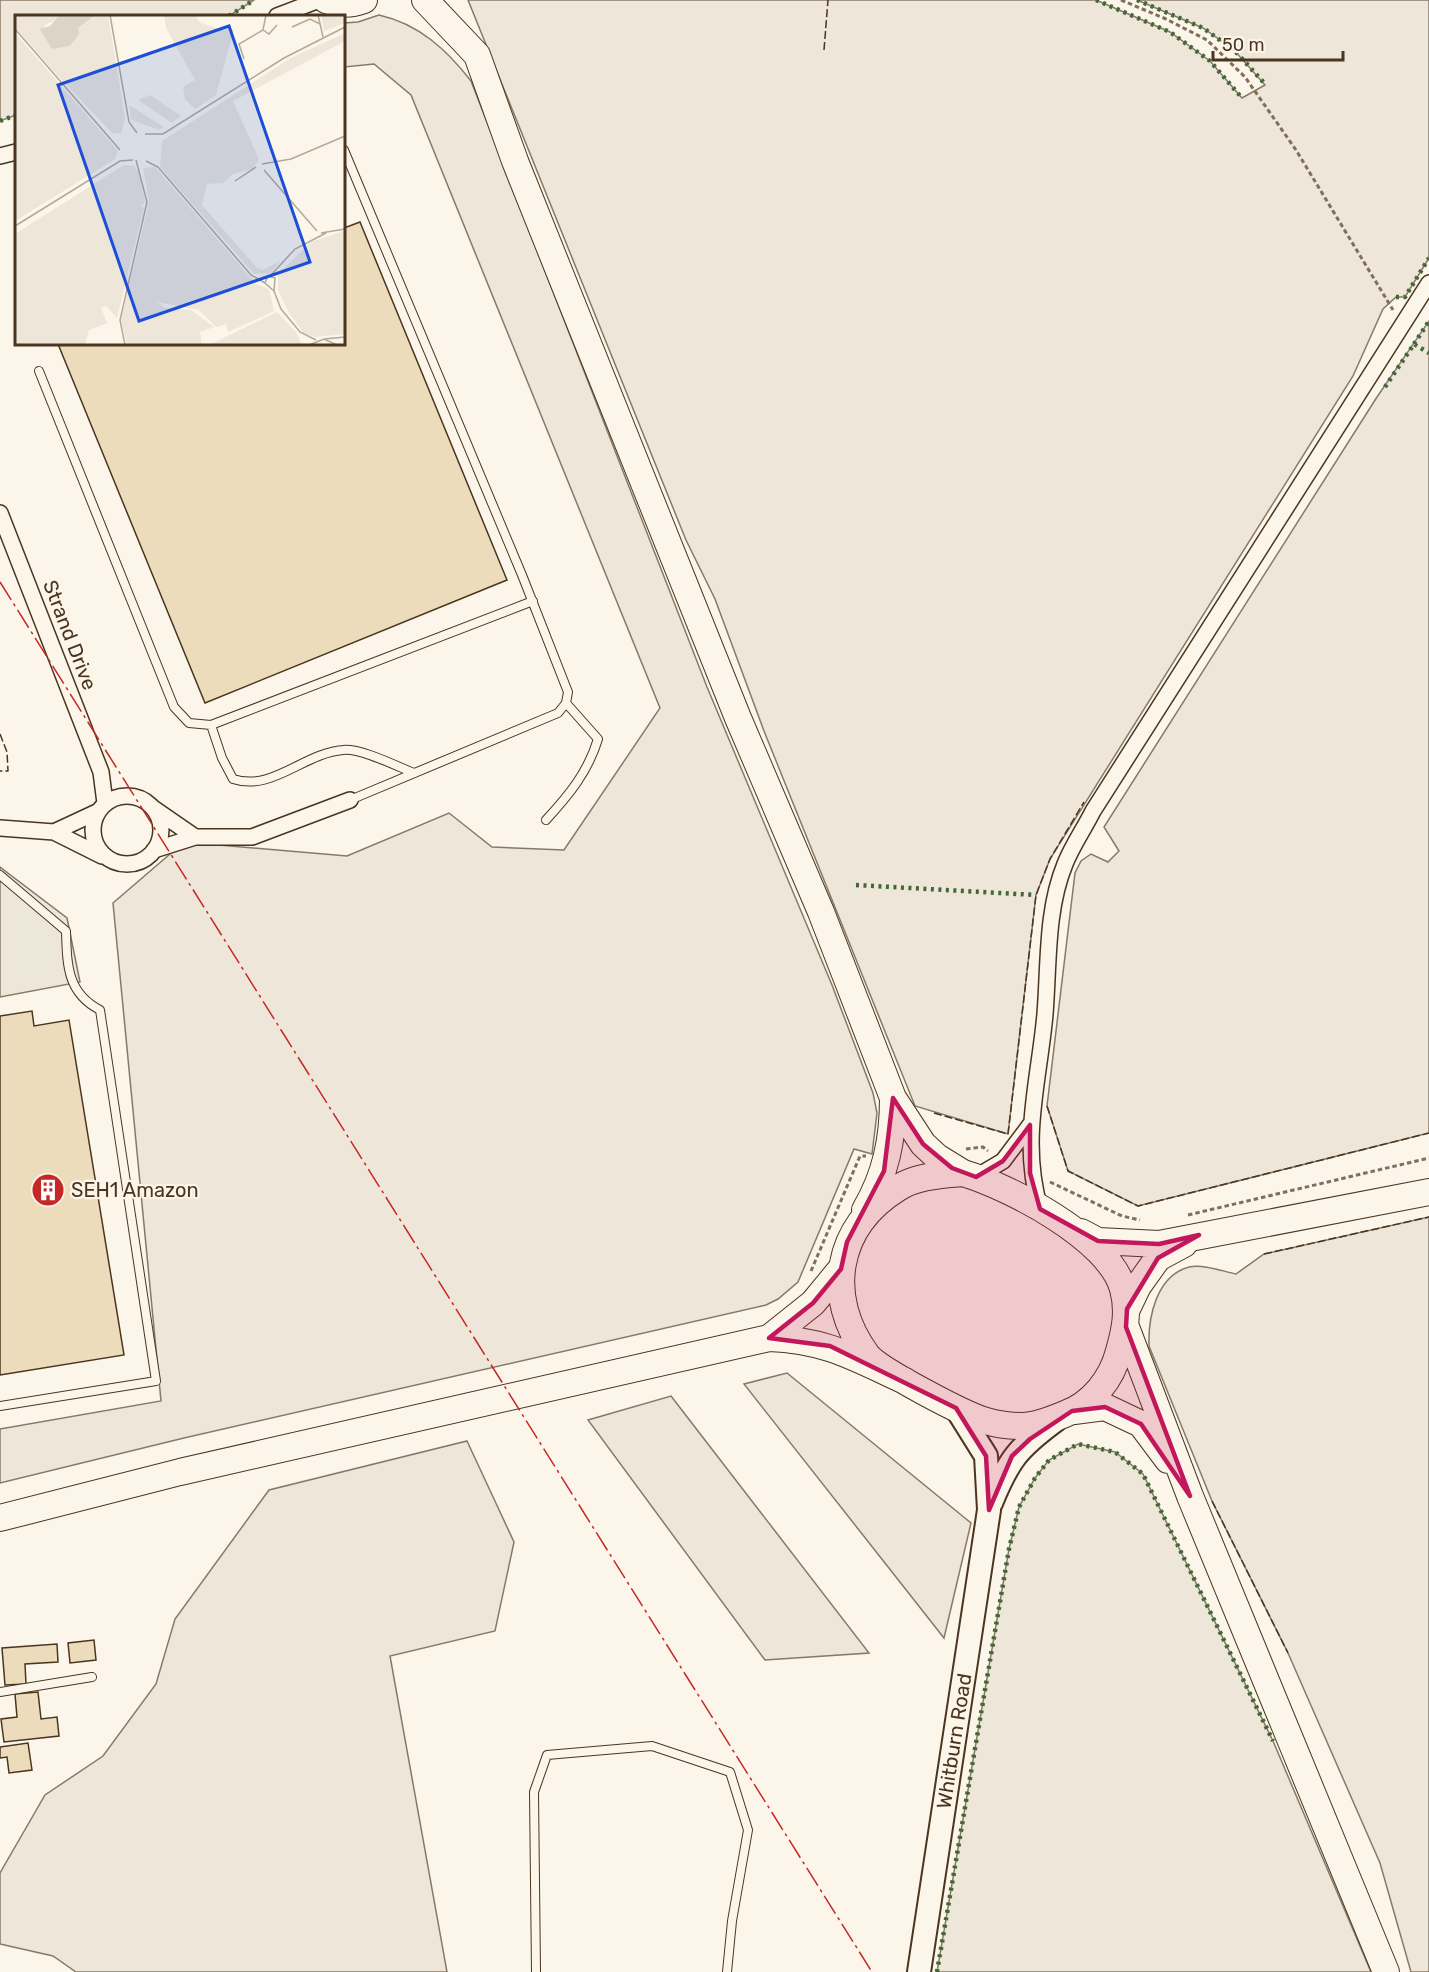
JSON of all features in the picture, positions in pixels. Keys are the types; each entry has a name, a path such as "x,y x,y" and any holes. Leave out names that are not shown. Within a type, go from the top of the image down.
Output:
{"main road":[{"path":"326,0 337,4 352,4 364,0"},
{"path":"412,0 431,6 477,55 519,172 738,718 821,912 893,1098 923,1144 944,1162 967,1166 1076,1230 1113,1268 1123,1287 1126,1318 1190,1496 1386,1972"},
{"path":"893,1098 893,1125 887,1158 878,1188 848,1242 841,1269 840,1291 850,1326 868,1357 905,1381"},
{"path":"856,1225 898,1188 967,1166"},
{"path":"1050,1215 1098,1241 1159,1244 1429,1192"},
{"path":"1068,1412 1089,1400 1106,1382 1117,1361 1126,1318 1138,1287 1158,1258 1200,1235"},
{"path":"769,1338 813,1303 841,1269"},
{"path":"0,1518 180,1472 769,1338 800,1339 830,1346 986,1421 1023,1426 1068,1412 1105,1407 1140,1424 1162,1451 1190,1496"},
{"name":"Whitburn Road","path":"919,1972 989,1510 986,1456 956,1408"},
{"name":"Whitburn Road","path":"989,1510 1012,1456 1030,1439 1068,1412"}],"street":[{"path":"278,15 291,0"},
{"path":"280,15 319,0"},
{"path":"0,156 15,152"},
{"path":"1050,1215 1030,1173 1030,1125 1044,1016 1052,909 1064,864 1093,812 1429,283"},
{"name":"Strand Drive","path":"0,513 101,772 101,808"},
{"path":"101,772 132,796 195,837"},
{"path":"54,832 101,808 113,798 132,796"},
{"path":"0,828 54,832 108,859 128,864 138,862 154,850 195,837 252,837 350,800"},
{"path":"101,808 93,832 95,842 108,859"},
{"path":"153,808 161,829 154,850"},
{"path":"967,1166 1003,1161 1030,1125"}],"lane":[{"path":"345,152 533,601 566,685 567,703 598,739 593,757 580,780 546,820"},
{"path":"39,371 174,707 189,723 211,725 533,601"},
{"path":"350,800 558,713 567,703"},
{"path":"211,725 222,758 233,779 248,784 264,781 305,761 344,749 414,773"},
{"path":"0,875 66,931 68,973 86,1002 100,1010 156,1381 0,1406"},
{"path":"0,1692 92,1677"},
{"path":"536,1972 534,1792 547,1755 652,1746 730,1772 748,1830 732,1921 727,1972"}],"path":[{"path":"1121,0 1207,40 1245,77 1296,150 1388,305 1404,323"},
{"path":"967,1166 983,1147 1003,1161"},
{"path":"809,1275 860,1156 887,1158"},
{"path":"1178,1217 1429,1158"},
{"path":"1030,1173 1122,1216 1149,1221"}],"highlighted area":[{"path":"893,1098 923,1144 952,1168 976,1177 1003,1161 1030,1125 1030,1173 1040,1209 1098,1241 1159,1244 1199,1235 1158,1258 1127,1309 1126,1327 1190,1496 1141,1424 1105,1407 1072,1411 1030,1439 1012,1456 989,1510 986,1456 956,1408 830,1346 769,1338 813,1303 841,1269 847,1242 884,1171"}],"shaded area":[{"path":"0,0 254,0 231,15 15,15 15,115 0,121"},
{"path":"468,0 1096,0 1170,32 1210,61 1242,98 1265,85 1234,50 1203,28 1137,0 1429,0 1429,258 1405,297 1396,297 1383,309 1353,376 1050,859 1036,895 1008,1134 915,1106 764,731 715,599 686,540"},
{"path":"379,15 407,25 442,49 471,81 707,687 832,985 873,1093 877,1113 872,1154 854,1149 798,1282 778,1299 766,1305 184,1438 0,1483 0,1429 161,1401 113,903 184,842 347,856 449,813 492,847 564,850 660,708 411,95 374,64 345,67 345,23 358,22"},
{"path":"1429,321 1429,1133 1138,1206 1068,1171 1047,1106 1075,873 1081,861 1091,854 1108,862 1119,851 1104,827 1377,397"},
{"path":"0,867 67,918 80,982 0,997"},
{"path":"1429,1217 1429,1972 1411,1972 1380,1863 1288,1653 1212,1501 1149,1346 1149,1335 1156,1299 1169,1279 1189,1267 1206,1267 1236,1274 1264,1254"},
{"path":"787,1373 971,1523 944,1638 744,1384"},
{"path":"671,1396 869,1653 765,1660 588,1420"},
{"path":"467,1441 514,1542 495,1631 390,1656 447,1972 76,1972 53,1956 0,1944 0,1873 45,1795 103,1756 156,1684 175,1619 269,1490"},
{"path":"1078,1444 1115,1452 1143,1474 1273,1741 1371,1972 937,1972 1009,1549 1019,1507 1035,1478 1049,1460"}],"building":[{"path":"360,222 507,580 205,703 58,345 345,345 345,228"},
{"name":"SEH1 Amazon","path":"32,1011 34,1026 69,1020 124,1355 0,1375 0,1016"},
{"path":"94,1640 96,1660 70,1663 68,1643"},
{"path":"57,1644 58,1662 25,1664 26,1684 5,1685 2,1648"},
{"path":"38,1692 41,1719 57,1717 59,1736 4,1742 1,1719 17,1717 15,1694"},
{"path":"28,1743 32,1770 9,1773 7,1757 0,1758 0,1747"}],"hedge":[{"path":"231,15 254,0"},
{"path":"1096,0 1170,32 1210,61 1242,98"},
{"path":"1137,0 1203,28 1234,50 1266,85"},
{"path":"0,121 15,115"},
{"path":"1396,297 1405,297 1429,258"},
{"path":"1414,344 1429,321"},
{"path":"1385,387 1414,344 1429,353"},
{"path":"856,885 1036,895"},
{"path":"937,1972 1009,1549 1019,1507 1035,1478 1049,1460 1078,1444 1115,1452 1143,1474 1273,1741"}],"fence":[{"path":"824,50 828,0"},
{"path":"0,734 7,752 8,771 0,771"},
{"path":"934,1113 1008,1134 1036,895 1050,859 1084,802"},
{"path":"1047,1106 1068,1171 1138,1206 1429,1133"},
{"path":"1264,1254 1429,1217"},
{"path":"1212,1501 1288,1653"}],"power":[{"path":"0,582 872,1972"}],"place":[{"name":"SEH1 Amazon","path":"48,1190"}]}
